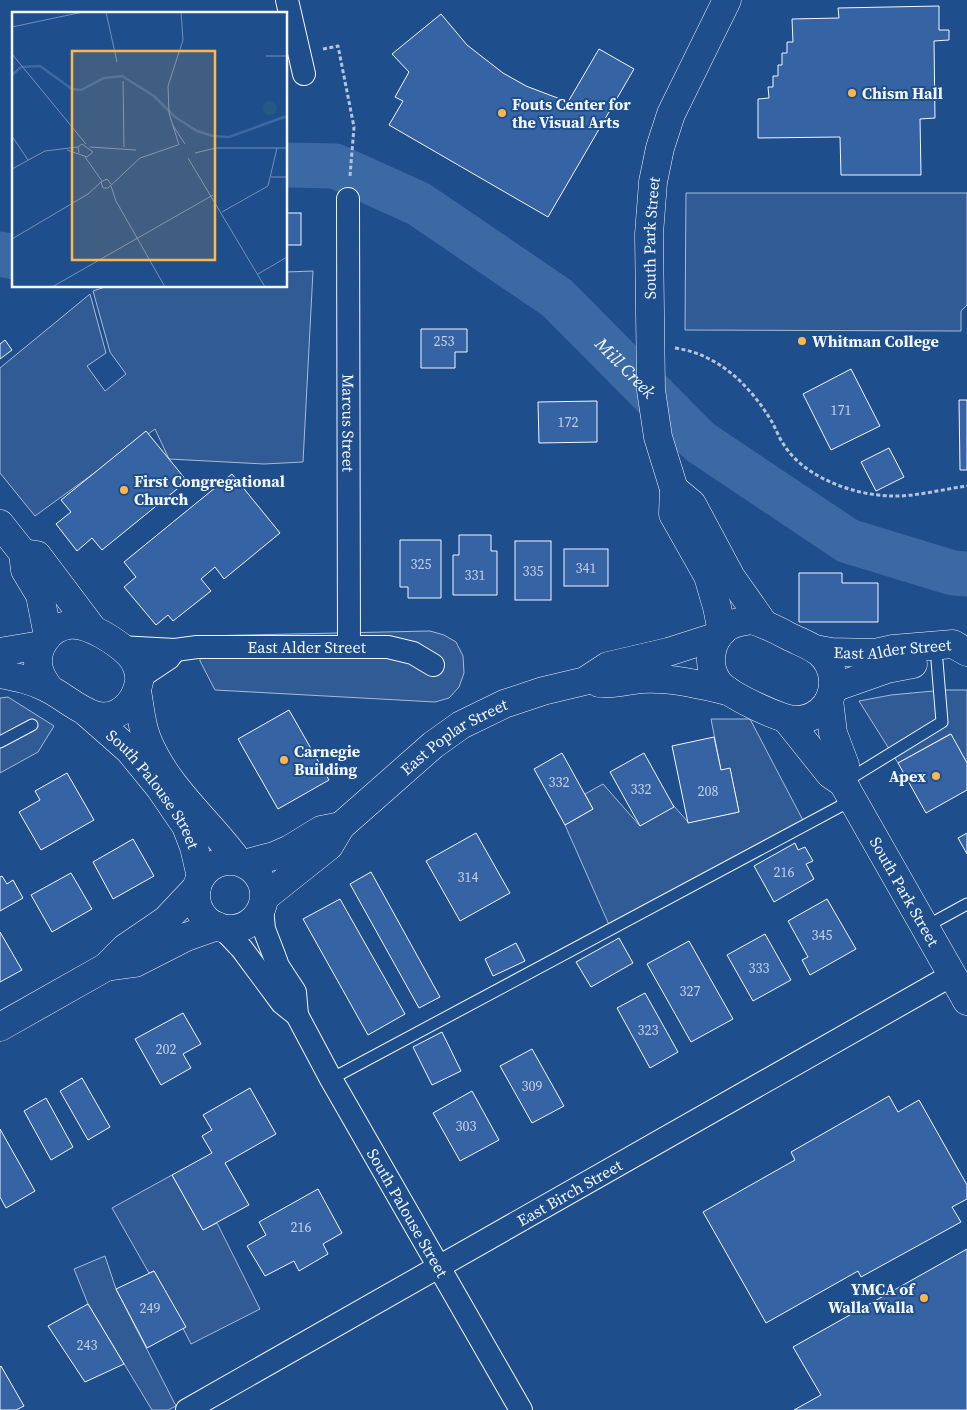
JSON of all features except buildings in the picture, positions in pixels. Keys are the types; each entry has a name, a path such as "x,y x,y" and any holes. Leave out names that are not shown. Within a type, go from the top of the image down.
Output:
{"main road":[{"name":"South Park Street","path":"720,634 717,607 708,576 673,514 674,489 658,437 651,390 650,293 651,209 653,182 660,148 671,114 727,0"},
{"path":"674,489 692,504 731,577 764,624"},
{"path":"0,524 23,553 25,570 40,595 44,641 38,657 38,668 42,680 50,689"},
{"path":"0,674 38,683 87,713 98,716 110,716 122,711 132,702 138,684 136,665 129,654 92,628 37,555 23,553"},
{"path":"752,620 764,624 815,650 829,664 833,675 831,694 822,710 811,717 799,720 786,719 728,691 719,683 712,672 710,659 712,647 720,634 728,627 739,622 752,620"},
{"path":"0,652 16,651 44,641 57,629 68,625 92,628"},
{"name":"East Poplar Street","path":"263,902 329,846 341,826 433,745 461,725 504,704 543,691 585,681 608,666 668,652 720,634"},
{"name":"East Alder Street","path":"815,650 875,653 893,649 953,644 967,652"},
{"name":"East Alder Street","path":"831,694 886,668 955,660 967,656"},
{"name":"East Poplar Street","path":"585,681 612,684 643,679 671,680 696,683 728,691"},
{"name":"South Palouse Street","path":"138,684 141,716 147,739 159,762 181,793 241,863"},
{"name":"South Park Street","path":"831,694 833,733 845,765 848,791"},
{"name":"South Palouse Street","path":"87,713 129,750 160,788 186,826 194,847 199,882"},
{"name":"South Park Street","path":"786,719 830,774 848,791 967,1001"},
{"name":"East Poplar Street","path":"241,863 274,856 290,849 320,830 341,826"},
{"path":"0,1027 106,967 125,948 166,920 199,882 208,868 217,863 228,861 249,866 258,874 263,885 263,902 255,918 246,925 234,928 220,927 186,937 136,963 106,967"},
{"path":"199,882 196,897 199,907 204,917 220,927"}],"street":[{"path":"288,0 302,64"},
{"name":"Marcus Street","path":"348,199 349,647"},
{"name":"East Alder Street","path":"119,646 175,650 198,646 388,646 413,653 433,665"},
{"path":"138,684 170,658 175,650"},
{"name":"South Palouse Street","path":"263,902 264,928 278,966 295,992 297,1016"},
{"name":"South Palouse Street","path":"220,927 242,949 282,1004 297,1016 521,1410"},
{"name":"East Birch Street","path":"187,1410 952,975"}],"lane":[{"path":"332,1079 848,791 942,722 937,662"},
{"path":"0,742 32,725"},
{"path":"925,927 967,904"}],"path":[{"path":"302,64 338,46 354,127 348,199"},
{"path":"650,344 684,349 721,364 750,391 772,421 785,447 804,466 829,482 854,490 891,496 967,486"}],"shaded area":[{"path":"686,193 967,193 967,305 961,311 961,331 685,330"},
{"path":"313,271 303,462 264,464 169,459 155,429 35,516 0,473 0,368 90,294 106,353 87,366 105,391 126,374 110,352 93,291 102,288 288,288 288,272"},
{"path":"430,631 444,635 456,642 463,656 464,673 459,687 449,698 435,702 215,690 200,661 200,636"},
{"path":"944,690 967,690 967,763 950,734 898,763 859,701 891,695"},
{"path":"8,697 54,726 38,752 0,773 0,698"},
{"path":"711,719 750,719 807,828 610,927 565,825 593,809 585,794 603,784 640,826 673,805 688,822 739,812 730,769 721,770"},
{"path":"172,1175 203,1230 217,1223 260,1309 191,1344 154,1271 149,1273 112,1208"},
{"path":"105,1256 116,1289 176,1406 168,1410 152,1410 88,1304 74,1269"}],"waterway":[{"name":"Mill Creek","path":"288,165 335,166 419,204 557,298 700,442 848,541 953,573 967,574"},
{"name":"Mill Creek","path":"0,254 12,257"}],"place":[{"name":"Chism Hall","path":"852,93"},
{"name":"Fouts Center for the Visual Arts","path":"502,113"},
{"name":"Whitman College","path":"802,341"},
{"name":"First Congregational Church","path":"124,490"},
{"name":"Carnegie Building","path":"284,760"},
{"name":"Apex","path":"936,776"},
{"name":"YMCA of Walla Walla","path":"924,1298"}]}
